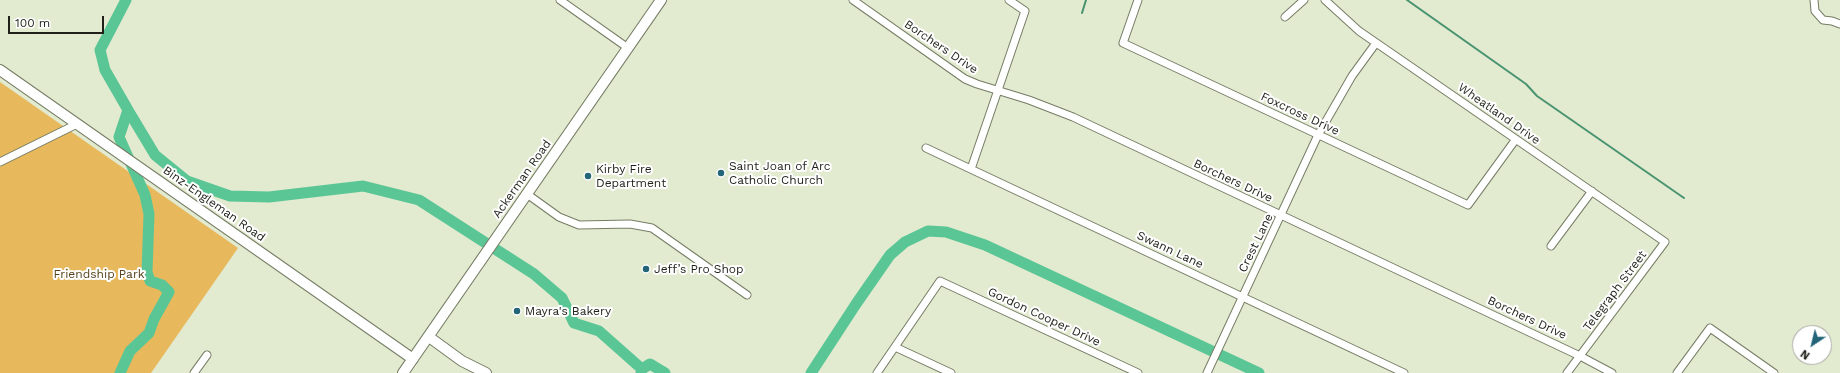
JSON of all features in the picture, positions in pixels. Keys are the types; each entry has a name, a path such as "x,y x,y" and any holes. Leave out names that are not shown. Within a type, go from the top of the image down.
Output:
{"street":[{"path":"560,0 628,48"},
{"name":"Ackerman Road","path":"403,373 661,0"},
{"name":"Borchers Drive","path":"853,0 965,79 1073,117 1580,356 1612,373"},
{"path":"971,169 1025,11 1009,0"},
{"name":"Foxcross Drive","path":"1138,0 1123,43 1468,206 1516,139"},
{"path":"1285,17 1304,0"},
{"name":"Wheatland Drive","path":"1325,0 1358,31 1665,242"},
{"path":"1814,0 1815,11 1823,20 1832,20 1840,24"},
{"name":"Crest Lane","path":"1206,373 1318,135 1352,76 1376,43"},
{"name":"Binz-Engleman Road","path":"0,70 413,359"},
{"path":"0,162 77,124"},
{"name":"Swann Lane","path":"926,148 1404,373"},
{"path":"1551,246 1592,191"},
{"path":"527,194 560,217 579,225 630,224 652,228 746,295"},
{"name":"Telegraph Street","path":"1567,373 1665,242"},
{"name":"Gordon Cooper Drive","path":"896,347 940,281 1138,373"},
{"path":"1677,373 1710,328 1774,373"},
{"path":"428,337 462,361 486,373"},
{"path":"877,373 896,347 951,373"},
{"path":"194,373 207,355"}],"green space":[{"name":"Friendship Park","path":"0,82 238,248 151,373 0,373"}],"waterway":[{"path":"120,373 130,351 149,333 154,319 169,292 162,285 150,281 147,272 149,214 145,195 119,137 128,110 105,70 100,50 126,0"},
{"path":"1082,13 1086,0"},
{"path":"1407,0 1526,84 1537,96 1684,198"},
{"path":"128,110 155,155 187,181 230,196 269,197 363,186 419,200 534,274 562,298 574,323 599,331 642,369 641,373"},
{"path":"811,373 890,255 905,242 928,231 946,232 985,245 1259,373"},
{"path":"642,369 650,364 665,373"}],"place":[{"name":"Saint Joan of Arc Catholic Church","path":"721,173"},
{"name":"Kirby Fire Department","path":"588,176"},
{"name":"Jeff’s Pro Shop","path":"646,269"},
{"name":"Mayra's Bakery","path":"517,311"}]}
